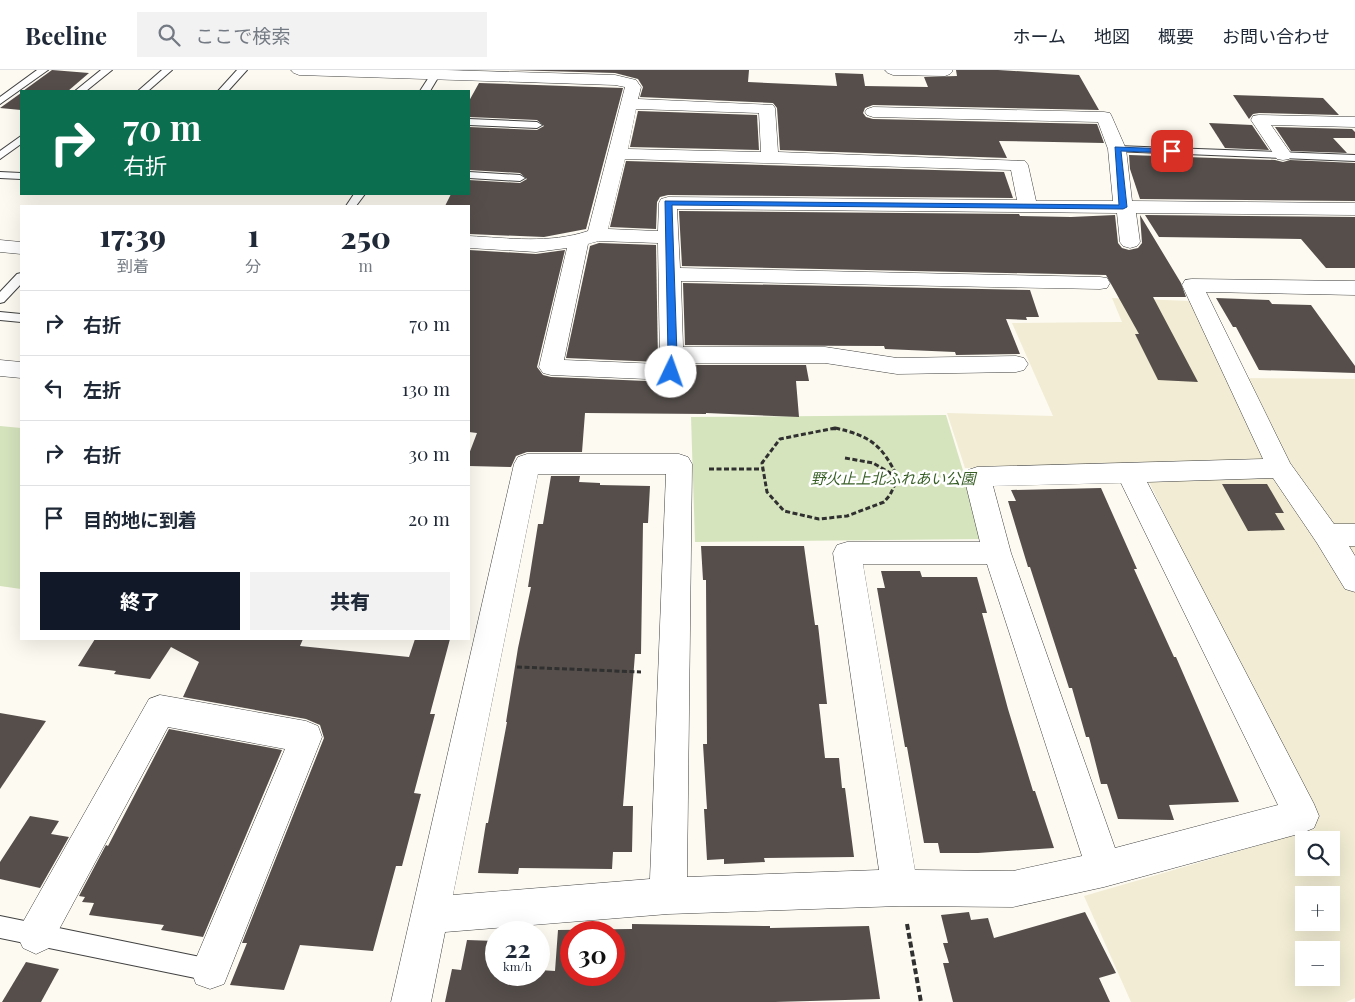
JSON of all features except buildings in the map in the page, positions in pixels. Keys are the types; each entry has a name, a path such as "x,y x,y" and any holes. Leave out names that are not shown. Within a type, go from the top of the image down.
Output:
{"street":[{"path":"299,70 434,76 524,74 616,75 633,87 618,154 588,238 551,367 671,372 668,203 1355,209"},
{"path":"893,70 945,71"},
{"path":"630,104 767,100 770,156"},
{"path":"873,112 1104,117 1117,149 1123,207 1127,213 1130,242"},
{"path":"1283,155 1259,120 1355,122"},
{"path":"618,154 770,156 1019,165 1028,206"},
{"path":"470,242 536,246 588,238 668,237"},
{"path":"0,246 20,248"},
{"path":"670,274 1100,283"},
{"path":"1355,288 1192,285 1280,468 1327,535 1355,580"},
{"path":"672,355 825,355 897,366 1016,364"},
{"path":"0,368 20,370"},
{"path":"411,1002 527,464 679,464 668,896"},
{"path":"1104,869 997,553 977,476 1280,468"},
{"path":"430,915 668,896 900,888 1013,890 1104,869 1302,816 1130,472"},
{"path":"1327,535 1355,535"},
{"path":"900,888 847,554 997,553"},
{"path":"36,935 160,710 306,737 210,970"}],"lane":[{"path":"0,101 43,70"},
{"path":"81,90 107,70"},
{"path":"144,90 167,70"},
{"path":"224,90 242,70"},
{"path":"426,90 434,76"},
{"path":"470,122 537,125"},
{"path":"0,156 20,140"},
{"path":"1117,149 1355,158"},
{"path":"0,175 20,176"},
{"path":"470,176 520,178"},
{"path":"0,299 20,278"},
{"path":"0,316 20,318"},
{"path":"0,926 210,970"}],"path":[{"path":"836,428 857,432 876,442 888,456 898,478 890,495 884,502 847,516 819,519 784,511 767,492 762,463 780,439 836,428"},
{"path":"845,458 864,459 884,468 898,478"},
{"path":"678,469 763,469"},
{"path":"484,666 673,673"},
{"path":"900,888 921,1002"}],"shaded area":[{"path":"1112,298 1190,301 1226,378 1355,379 1355,998 1346,1002 1131,1002 1084,896 1295,835 1295,876 1340,876 1340,831 1308,831 1315,829 1141,465 965,468 947,413 1053,416 1012,323 1122,322"}],"green space":[{"name":"野火止上北ふれあい公園","path":"946,415 984,539 695,542 691,417"},
{"path":"0,426 20,428 20,589 0,586"}],"route":[{"path":"671,372 668,203 1123,207 1117,149 1172,151"}]}
